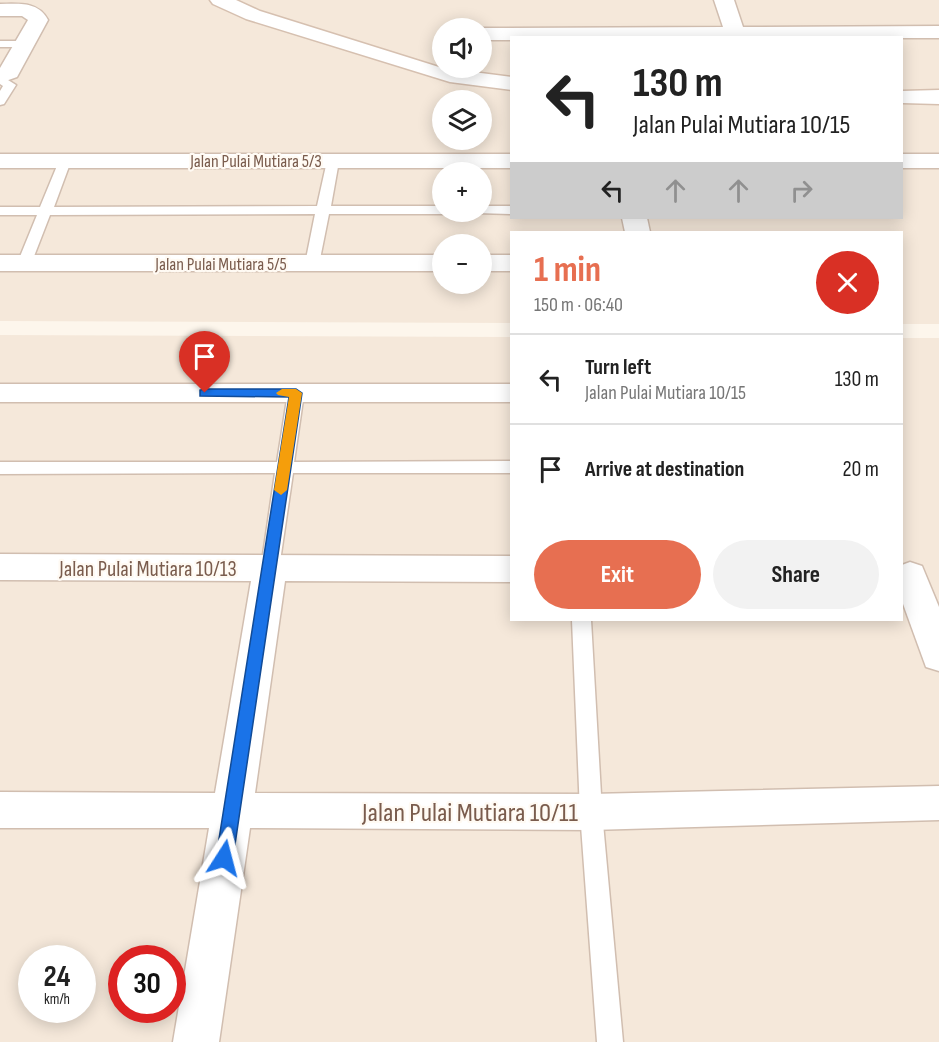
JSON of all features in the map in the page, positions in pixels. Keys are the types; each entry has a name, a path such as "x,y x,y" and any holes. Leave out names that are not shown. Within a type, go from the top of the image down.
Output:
{"street":[{"path":"220,0 253,15 458,77 510,84"},
{"path":"724,0 735,34"},
{"path":"0,10 25,10 35,14 38,20 9,72 0,78"},
{"path":"492,34 939,32"},
{"path":"903,97 939,97"},
{"name":"Jalan Pulai Mutiara 5/3","path":"0,161 510,161"},
{"path":"903,161 936,168"},
{"name":"Jalan Pulai Mutiara 5/5","path":"12,264 432,263"},
{"path":"492,263 510,263"},
{"path":"0,393 510,393"},
{"name":"Jalan Pulai Mutiara 10/13","path":"0,567 510,569"},
{"path":"196,1042 270,568"},
{"path":"917,574 939,657"},
{"name":"Jalan Pulai Mutiara 10/11","path":"0,810 591,812 939,803"}],"lane":[{"path":"0,44 24,44"},
{"path":"0,78 9,85 0,101"},
{"path":"12,264 44,211 65,161"},
{"path":"312,264 333,161"},
{"path":"0,211 432,210"},
{"path":"492,210 510,210"},
{"path":"270,568 296,393"},
{"path":"0,468 510,467"},
{"path":"581,621 591,812 610,1042"}],"shaded area":[{"path":"0,0 939,0 939,324 903,324 903,231 510,231 510,323 0,321"},
{"path":"0,335 510,337 510,621 903,621 903,338 939,338 939,1042 0,1042"}],"slow traffic":[{"path":"281,490 296,393 282,393"}],"route":[{"path":"205,393 296,393 224,858"}]}
